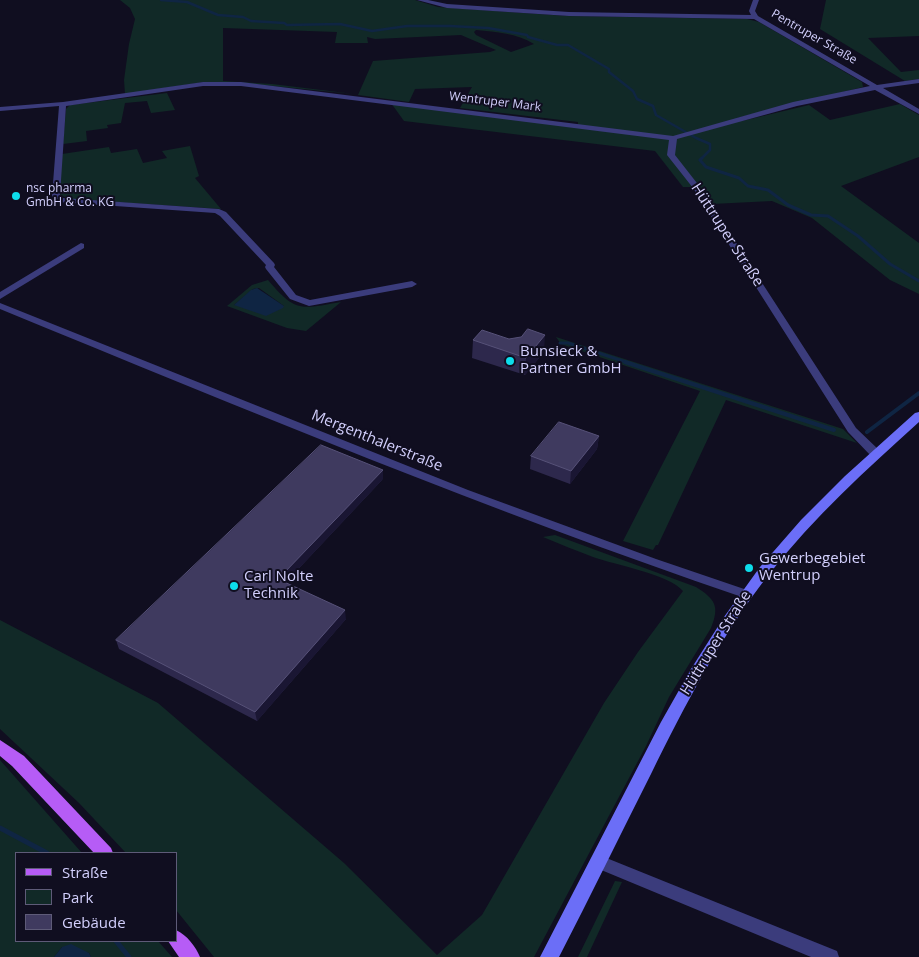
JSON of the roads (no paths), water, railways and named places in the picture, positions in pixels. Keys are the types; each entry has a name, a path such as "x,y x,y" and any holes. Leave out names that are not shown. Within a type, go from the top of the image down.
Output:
{"main road":[{"name":"Hüttruper Straße","path":"549,957 673,714 710,650 746,594 792,537 815,512 919,416"},
{"path":"0,747 18,761 104,852"},
{"path":"178,942 190,957"}],"street":[{"path":"420,0 447,6 569,14 755,17"},
{"name":"Pentruper Straße","path":"756,0 752,11 755,17 877,86"},
{"name":"Wentruper Mark","path":"0,109 62,104 202,84 241,84 673,138 796,104 877,86 919,81"},
{"path":"877,86 919,112"},
{"path":"62,104 56,196 61,200 216,210 223,214 270,266 293,298 309,303 412,284"},
{"name":"Hüttruper Straße","path":"673,138 671,155 696,187 852,430 876,454"},
{"path":"0,296 81,246"},
{"name":"Mergenthalerstraße","path":"0,306 536,521 663,567 746,594"},
{"path":"599,862 832,957"}],"water":[{"path":"257,288 284,306 283,308 266,316 234,305 251,290"},
{"path":"71,944 89,953 91,957 54,957 62,947"}],"waterway":[{"path":"161,0 187,2 218,15 243,17 251,21 284,23 287,25 340,24 372,31 407,26 488,28 527,35 528,37 557,45 568,45 609,69 609,72 633,91 637,99 653,106 656,115 710,144 710,150 700,160 706,167 739,178 748,186 768,190 788,205 811,215 828,216 858,236 890,264 919,281"},
{"path":"560,343 568,343 629,363"},
{"path":"625,362 834,430"},
{"path":"867,432 919,393"},
{"path":"0,828 45,852"},
{"path":"117,942 129,957"}],"place":[{"name":"nsc pharma GmbH & Co. KG","path":"16,196"},
{"name":"Bunsieck & Partner GmbH","path":"510,361"},
{"name":"Gewerbegebiet Wentrup","path":"749,568"},
{"name":"Carl Nolte Technik","path":"234,586"}]}
